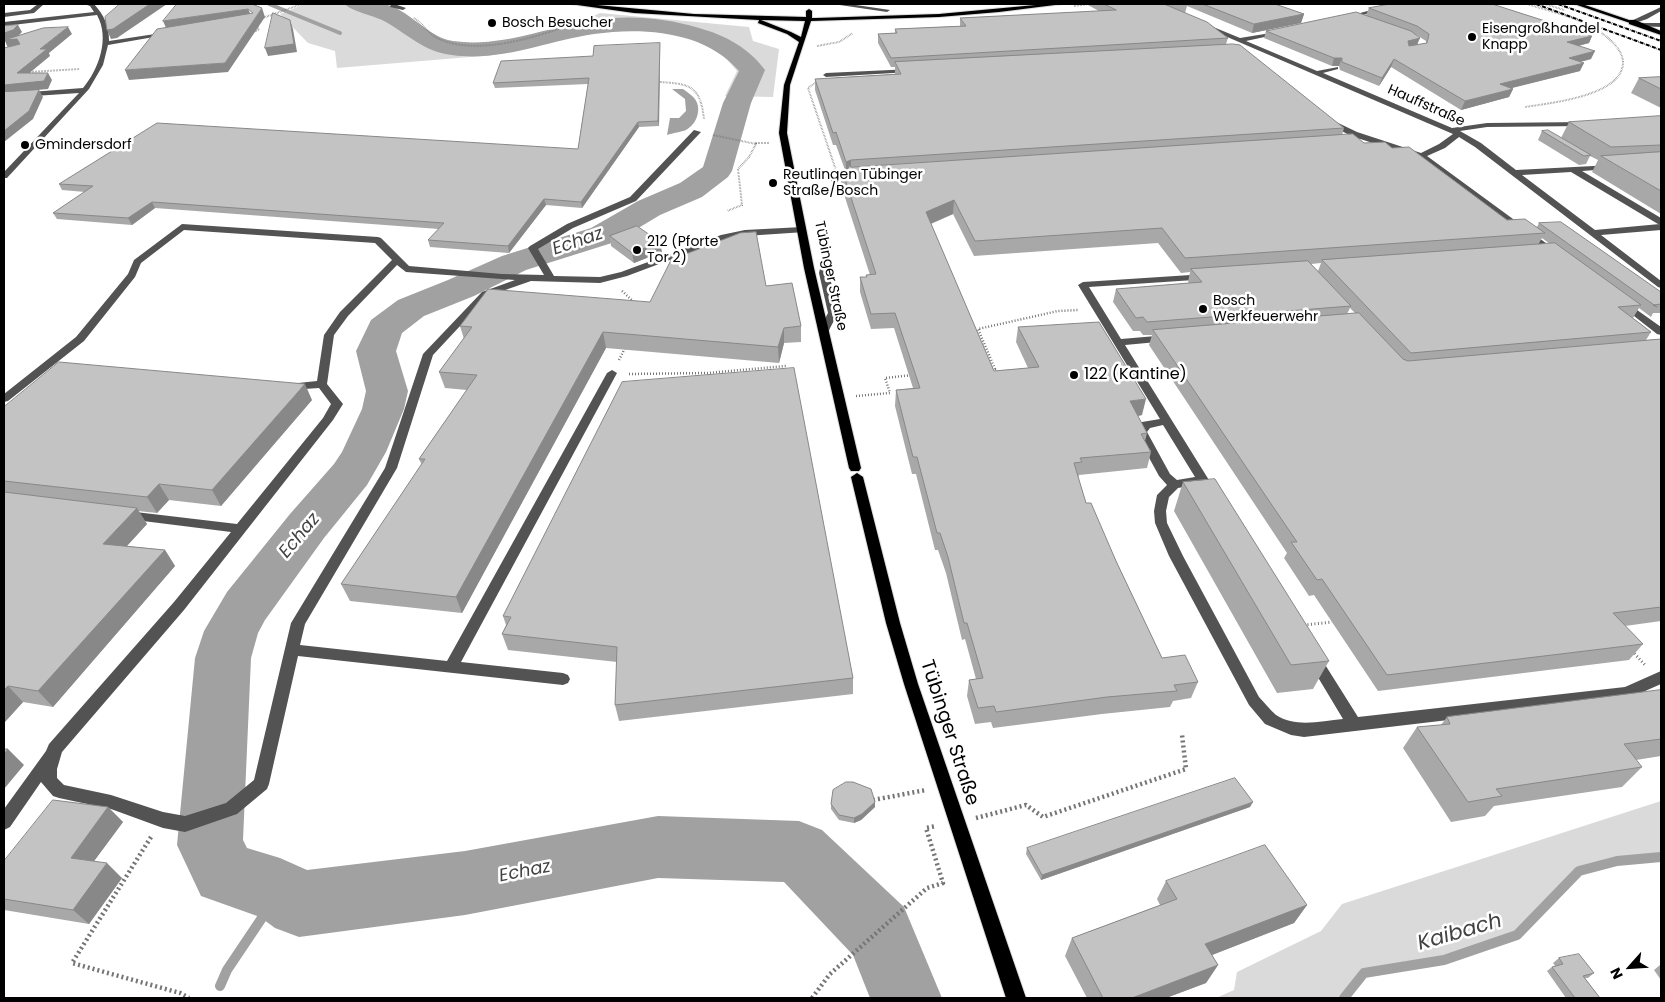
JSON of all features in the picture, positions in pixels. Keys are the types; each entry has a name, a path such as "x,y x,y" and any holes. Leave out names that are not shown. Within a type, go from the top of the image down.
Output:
{"highway":[{"path":"1636,24 1661,33"}],"main road":[{"path":"573,4 663,13 809,19 959,14 1060,4"},
{"path":"950,7 993,4"},
{"path":"1577,4 1636,24"},
{"path":"834,11 890,10"},
{"path":"806,11 817,11"},
{"name":"Tübinger Straße","path":"806,11 809,19 787,85 783,125 786,151 802,230 856,472 895,632 1016,998"},
{"path":"735,17 774,26 802,41"}],"street":[{"path":"28,4 36,4"},
{"path":"4,14 32,12 41,4"},
{"path":"5,173 95,78 104,44 104,28 98,13 91,4"},
{"name":"Tübinger Straße","path":"806,11 810,4"},
{"path":"836,4 890,10"},
{"path":"1374,4 1384,7"},
{"path":"1339,20 1399,4"},
{"path":"391,5 403,8"},
{"path":"48,20 75,8"},
{"path":"1636,24 1661,9"},
{"path":"4,24 98,13"},
{"path":"1356,16 1365,19"},
{"name":"Hauffstraße","path":"1200,24 1455,131 1478,145 1661,285"},
{"path":"1636,24 1661,25"},
{"path":"1239,40 1287,30"},
{"path":"104,44 175,33"},
{"path":"1316,73 1336,68"},
{"path":"826,75 923,70"},
{"path":"4,96 85,90"},
{"path":"1322,117 1354,134 1422,156 1555,254 1532,252"},
{"path":"1422,156 1442,146 1455,131 1487,126 1591,123"},
{"path":"1530,125 1546,134"},
{"path":"551,280 533,248 570,226 633,199 702,133"},
{"path":"1352,145 1381,143"},
{"path":"1585,158 1601,168"},
{"path":"1515,173 1615,167"},
{"path":"1574,170 1661,222"},
{"path":"4,399 80,339 132,275 137,262 182,227 378,240 406,269 502,278 579,281 610,278 721,238 745,233 802,230"},
{"path":"1594,233 1661,227"},
{"path":"4,822 55,749 179,606 328,420 337,404 322,384 329,335 344,314 397,260"},
{"path":"824,330 833,313 824,273 827,260"},
{"path":"1216,502 1083,285 1219,276"},
{"path":"55,749 49,769 49,781 59,791 111,802 162,820 185,824 231,810 261,784 298,623 391,468 428,354 485,294 527,278"},
{"path":"1614,297 1661,332"},
{"path":"1118,342 1177,337"},
{"path":"51,362 70,364"},
{"path":"450,667 612,373"},
{"path":"277,386 295,388 322,384"},
{"path":"1166,421 1146,425 1141,432 1165,476 1174,485"},
{"path":"1202,480 1174,485 1163,495 1160,503 1162,523 1176,556 1254,701 1270,719 1291,728 1304,730 1627,693 1659,678"},
{"path":"112,514 241,529"},
{"path":"292,650 563,679"},
{"path":"1308,650 1355,724"}],"path":[{"path":"247,33 259,30 256,22 252,21 280,14 300,4"},
{"path":"1074,6 1088,4"},
{"path":"1524,108 1604,89 1616,81 1623,73 1624,64 1618,48 1591,27 1527,4"},
{"path":"391,5 420,21 438,39 463,46 492,45 532,38 589,17"},
{"path":"814,46 840,42 856,29"},
{"path":"23,72 99,68"},
{"path":"826,75 808,88 838,176 851,176"},
{"path":"660,82 684,83 695,88 702,99 704,119 702,133 764,144"},
{"path":"727,212 742,205 738,169 750,157 753,142"},
{"path":"610,278 636,305"},
{"path":"986,370 995,369 978,329 1058,311"},
{"path":"630,338 612,373 699,374 786,366"},
{"path":"839,398 890,393 885,378 922,375"},
{"path":"1303,625 1332,622"},
{"path":"1630,649 1659,678"},
{"path":"992,814 1026,805 1043,817 1186,769 1182,735"},
{"path":"873,800 945,787"},
{"path":"162,820 72,963 180,993 189,998"},
{"path":"812,998 830,974 927,888 943,884 926,828 957,822"}],"shaded area":[{"path":"305,4 366,4 391,9 417,22 435,39 462,47 493,45 534,38 574,25 600,13 749,27 753,41 779,49 773,97 725,96 737,71 724,56 697,40 655,29 613,28 494,55 337,68 335,51 308,43 280,14"},
{"path":"672,89 683,89 691,95 697,103 698,112 696,120 686,130 667,135 670,118 679,118 686,111 685,99"},
{"path":"1661,801 1661,857 1617,861 1579,871 1517,935 1444,960 1364,973 1344,998 1216,998 1234,990 1237,972 1321,931 1342,904"}],"building":[{"path":"120,4 150,4 113,29 107,30 105,17"},
{"path":"177,4 252,4 262,8 225,63 125,70 157,29 253,13 248,9 163,21"},
{"path":"1104,4 1164,4 1207,22 1228,38 891,58 878,34 897,33 895,29 966,26 960,18 1116,10"},
{"path":"1203,4 1275,4 1304,14 1254,24"},
{"path":"1390,4 1492,4 1592,36 1567,42 1595,51 1569,58 1584,63 1500,84 1513,89 1465,101 1394,59 1382,78 1342,62 1342,58 1334,58 1266,31 1356,12 1411,31 1420,38 1408,41 1409,46 1427,43 1429,34 1417,26 1369,8"},
{"path":"273,13 290,20 294,44 265,48"},
{"path":"18,25 14,29 16,29 4,33 4,26"},
{"path":"68,27 40,49 47,49 17,73 48,73 44,81 4,85 4,48 20,44 17,39 4,40 43,28"},
{"path":"660,43 658,121 638,122 581,202 544,199 508,246 428,240 444,223 152,202 128,218 53,213 93,186 59,184 157,123 578,149 589,78 493,83 501,61 593,56 594,46"},
{"path":"1240,45 1344,128 851,160 846,162 836,132 833,133 815,79 901,74 895,62"},
{"path":"1661,77 1661,89 1639,78"},
{"path":"39,90 29,111 4,131 4,92"},
{"path":"1661,116 1661,145 1611,147 1569,122"},
{"path":"1548,130 1591,155 1584,156 1542,131"},
{"path":"1353,134 1364,143 1385,142 1392,148 1409,147 1507,220 1525,219 1545,233 1185,258 1162,228 975,241 954,200 926,212 994,371 1039,367 1018,327 1099,322 1146,399 1130,401 1147,433 1141,434 1151,452 1080,458 1082,462 1074,463 1086,503 1091,503 1162,658 1185,655 1198,682 1174,685 1177,691 1107,697 996,712 994,706 978,708 969,680 983,678 967,623 964,623 948,557 940,533 937,533 917,457 913,457 896,390 920,388 895,313 871,314 860,277 876,274 842,170 849,170 848,165 851,167"},
{"path":"1661,152 1661,191 1601,156"},
{"path":"1561,222 1661,292 1661,304 1654,305 1539,223"},
{"path":"637,226 660,242 632,253 610,236"},
{"path":"756,232 766,286 792,283 801,326 784,328 778,347 603,332 456,597 341,584 425,459 419,459 477,375 439,372 472,327 460,326 488,289 650,302 677,248 686,254 740,233"},
{"path":"1555,243 1641,305 1618,307 1651,332 1411,353 1322,260"},
{"path":"1308,261 1351,306 1147,322 1143,317 1136,318 1116,289 1202,282 1191,269"},
{"path":"1359,313 1403,359 1408,361 1661,339 1661,607 1613,613 1643,644 1387,675 1322,579 1317,580 1291,542 1297,542 1153,330"},
{"path":"59,362 305,384 212,490 159,484 147,497 4,481 4,407"},
{"path":"794,368 853,678 615,705 617,647 502,634 511,617 503,616 622,382"},
{"path":"1215,479 1329,661 1291,665 1183,482"},
{"path":"4,492 137,508 103,544 165,550 38,691 8,686 4,690"},
{"path":"1661,690 1661,739 1624,744 1642,767 1496,789 1502,796 1468,802 1417,727 1450,724 1447,717"},
{"path":"1235,778 1253,802 1042,875 1027,848"},
{"path":"846,782 853,782 871,789 875,802 862,814 854,818 839,815 831,804 833,790"},
{"path":"53,800 108,807 71,858 107,863 73,910 4,899 4,861"},
{"path":"1265,845 1307,905 1205,944 1218,965 1132,998 1103,998 1072,938 1177,899 1166,881"},
{"path":"1579,954 1594,973 1583,976 1600,998 1575,998 1552,967 1563,964 1559,958"}],"waterway":[{"path":"269,4 340,33"},
{"name":"Echaz","path":"356,4 374,8 388,14 420,35 435,43 451,48 498,48 594,27 615,25 658,26 680,29 719,43 738,56 752,70 737,103 717,171 691,190 649,208 603,235 514,263 461,288 411,308 385,328 376,351 387,391 383,409 364,452 351,474 307,526 246,606 231,631 223,658 210,845 225,873 280,891 299,904 465,883 658,847 799,852 879,932 906,998"},
{"name":"Kaibach","path":"1344,998 1364,973 1444,960 1517,935 1579,871 1617,861 1661,857"},
{"path":"220,986 227,970 280,891"}],"railway":[{"path":"1536,4 1661,50"},
{"path":"1558,4 1661,41"}],"place":[{"name":"Bosch Besucher","path":"492,23"},
{"name":"Eisengroßhandel Knapp","path":"1472,37"},
{"name":"Gmindersdorf","path":"25,145"},
{"name":"Reutlingen Tübinger Straße/Bosch","path":"773,183"},
{"name":"212 (Pforte Tor 2)","path":"637,250"},
{"name":"Bosch Werkfeuerwehr","path":"1203,309"},
{"name":"122 (Kantine)","path":"1074,375"}]}
